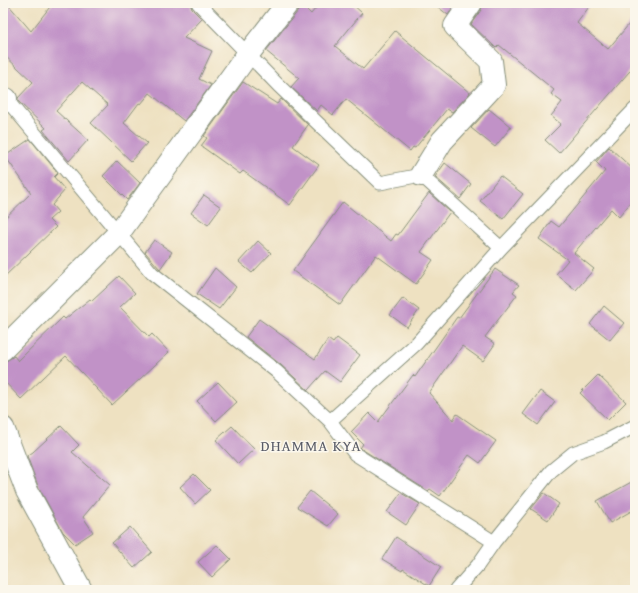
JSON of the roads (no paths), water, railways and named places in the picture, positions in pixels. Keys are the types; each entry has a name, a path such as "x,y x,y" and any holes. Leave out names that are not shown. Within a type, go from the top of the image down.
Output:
{"street":[{"path":"3,349 118,234 248,54 288,3"},
{"path":"421,175 442,141 494,85 491,62 455,26 471,3"},
{"path":"3,428 28,491 81,590"}],"lane":[{"path":"198,3 380,183 421,175 501,248"},
{"path":"4,97 152,273 276,371 330,422 355,454 494,542"},
{"path":"330,422 416,344 501,248 635,109"},
{"path":"456,590 478,565 494,542 556,467 573,453 604,442 635,426"}],"district":[{"name":"DHAMMA KYA","path":"311,445"}]}
